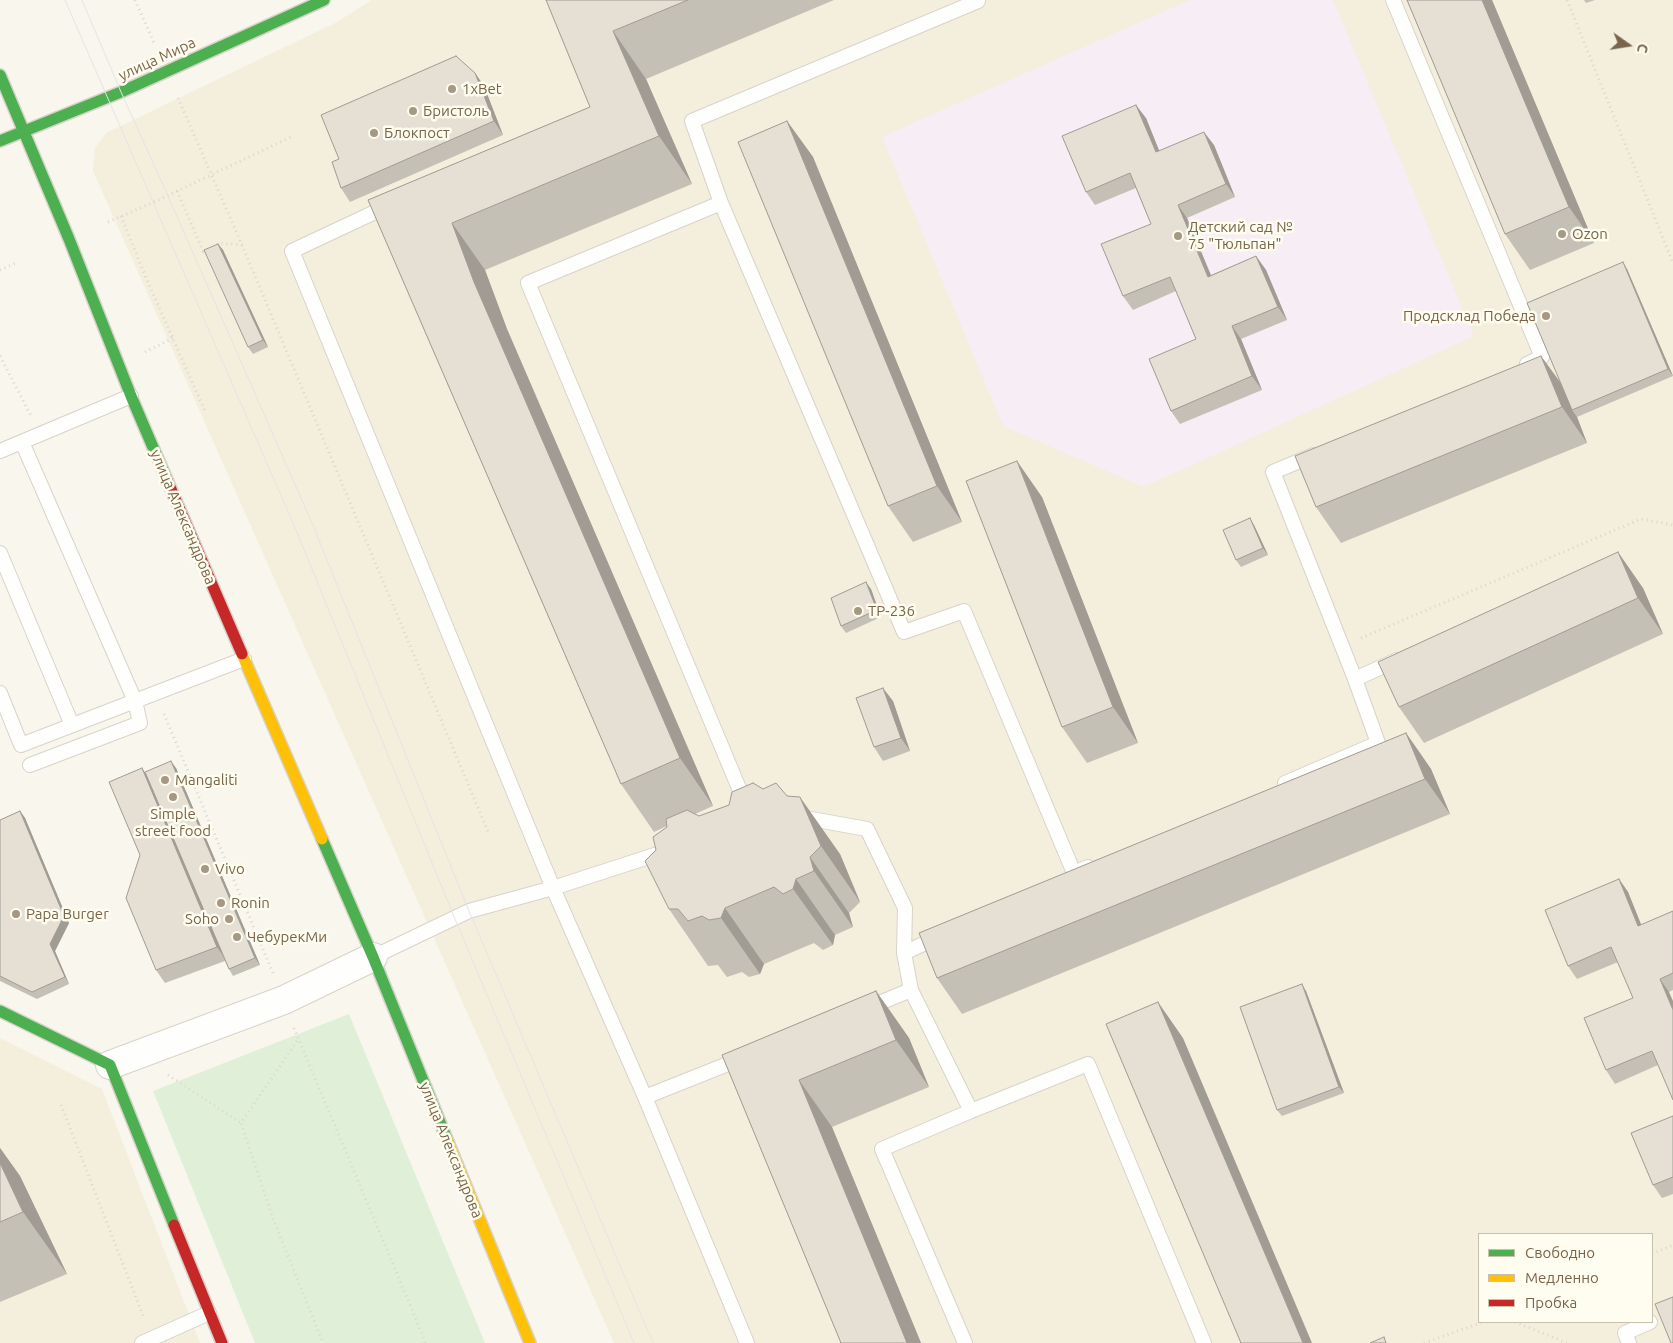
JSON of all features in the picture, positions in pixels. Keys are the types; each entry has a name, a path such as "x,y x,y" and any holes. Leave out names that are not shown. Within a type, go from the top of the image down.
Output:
{"main road":[{"name":"улица Мира","path":"0,141 121,92 324,0"},
{"name":"улица Александрова","path":"0,75 131,396 373,957 530,1343"},
{"path":"0,1011 110,1065 222,1343"}],"street":[{"path":"110,1065 284,1000 373,957"}],"lane":[{"path":"977,0 692,121 721,203 904,632 964,611 1070,875 1101,861"},
{"path":"1393,0 1542,357 1515,369"},
{"path":"401,200 292,251 553,888 644,1097 747,1343"},
{"path":"721,203 528,283 749,813"},
{"path":"0,451 131,396"},
{"path":"22,442 135,701 140,722 30,765"},
{"path":"1271,789 1378,743 1355,679 1273,472 1327,449"},
{"path":"0,553 72,725"},
{"path":"1355,679 1408,655"},
{"path":"0,693 21,745 244,659"},
{"path":"785,814 867,829 906,908 904,953 911,990 971,1112"},
{"path":"373,957 469,911 553,888 679,847"},
{"path":"904,953 949,932"},
{"path":"857,1012 911,990"},
{"path":"644,1097 758,1052"},
{"path":"965,1343 882,1150 1088,1064 1204,1343"},
{"path":"147,1341 209,1313"},
{"path":"1653,1320 1666,1315"},
{"path":"1629,1343 1625,1333 1647,1323"}],"path":[{"path":"135,0 157,51"},
{"path":"1567,0 1673,263"},
{"path":"176,93 242,245 489,834"},
{"path":"108,222 291,138"},
{"path":"177,191 203,251 220,243 242,245"},
{"path":"121,216 146,278 205,411"},
{"path":"0,270 18,262"},
{"path":"0,356 40,434"},
{"path":"1342,646 1641,519 1673,526"},
{"path":"155,693 284,1000 298,1040 426,1343"},
{"path":"241,1123 298,1040"},
{"path":"165,1072 241,1123 272,1216 323,1343"},
{"path":"61,1104 147,1341"},
{"path":"1653,1254 1673,1245"},
{"path":"1424,1343 1480,1323"},
{"path":"1518,1323 1567,1343"}],"shaded area":[{"path":"372,0 1673,0 1673,1343 614,1343 93,171 95,148 106,133 335,23"},
{"name":"Детский сад № 75 \"Тюльпан\"","path":"1190,0 1333,0 1474,336 1144,487 1003,426 882,137"},
{"path":"0,1038 102,1089 200,1343 0,1343"}],"green space":[{"path":"349,1014 485,1343 255,1343 153,1091"}],"building":[{"path":"546,0 688,0 613,31 659,136 452,223 474,282 680,758 621,784 368,200 590,107"},
{"path":"1407,0 1482,0 1569,207 1505,234"},
{"path":"456,56 475,73 494,121 341,188 332,162 339,159 321,115"},
{"path":"1136,105 1156,152 1204,132 1226,184 1178,205 1208,277 1256,256 1278,307 1232,326 1252,376 1171,411 1149,359 1196,339 1170,277 1123,296 1101,244 1151,224 1130,173 1086,192 1062,136"},
{"path":"787,121 937,486 888,506 738,142"},
{"path":"218,244 263,340 248,347 204,250"},
{"path":"1623,262 1668,369 1572,410 1527,303"},
{"path":"1541,356 1562,407 1316,507 1295,456"},
{"path":"1017,461 1113,707 1062,727 966,481"},
{"path":"1250,518 1263,548 1236,560 1223,530"},
{"path":"1618,552 1638,598 1399,707 1378,662"},
{"name":"ТР-236","path":"866,582 877,610 841,626 831,598"},
{"path":"883,688 901,738 874,747 856,698"},
{"path":"1406,733 1425,779 937,978 919,933"},
{"path":"171,761 255,958 229,969 145,772"},
{"path":"142,768 217,947 156,970 126,898 140,855 109,782"},
{"path":"753,783 763,789 776,783 787,796 800,797 821,846 810,857 814,871 796,879 793,889 783,894 774,887 725,908 721,918 709,920 702,916 688,921 678,909 669,909 645,861 656,850 653,837 667,827 666,819 687,810 699,816 729,805 732,792"},
{"path":"20,811 64,916 50,944 65,977 32,992 0,976 0,820"},
{"path":"1619,879 1638,926 1673,911 1673,973 1660,979 1673,1010 1673,1100 1652,1051 1606,1070 1584,1018 1633,998 1611,947 1568,966 1545,910"},
{"path":"1302,984 1339,1087 1277,1110 1240,1007"},
{"path":"876,991 896,1040 799,1080 907,1343 841,1343 722,1055"},
{"path":"1158,1002 1303,1343 1241,1343 1106,1024"},
{"path":"1673,1116 1673,1177 1653,1185 1631,1133"},
{"path":"0,1163 23,1212 0,1222"},
{"path":"1673,1297 1673,1343 1671,1343 1655,1304"},
{"path":"1384,1337 1386,1343 1370,1343"}],"tram line":[{"path":"65,0 296,530 455,919 634,1343"},
{"path":"82,0 312,523 469,911 653,1343"}],"traffic: fast":[{"path":"0,141 121,92 324,0"},
{"path":"0,75 167,480"},
{"path":"322,839 373,957 448,1142"},
{"path":"0,1011 110,1065 174,1225"}],"traffic: slow":[{"path":"242,654 322,839"},
{"path":"448,1142 530,1343"}],"traffic: jam":[{"path":"167,480 242,654"},
{"path":"174,1225 222,1343"}],"place":[{"name":"1xBet","path":"452,89"},
{"name":"Бристоль","path":"413,111"},
{"name":"Блокпост","path":"374,133"},
{"name":"Ozon","path":"1562,234"},
{"name":"Детский сад № 75 \"Тюльпан\"","path":"1178,236"},
{"name":"Продсклад Победа","path":"1546,316"},
{"name":"ТР-236","path":"858,611"},
{"name":"Mangaliti","path":"165,780"},
{"name":"Simple street food","path":"173,797"},
{"name":"Vivo","path":"205,869"},
{"name":"Ronin","path":"221,903"},
{"name":"Papa Burger","path":"16,914"},
{"name":"Soho","path":"229,919"},
{"name":"ЧебурекМи","path":"237,937"}]}
